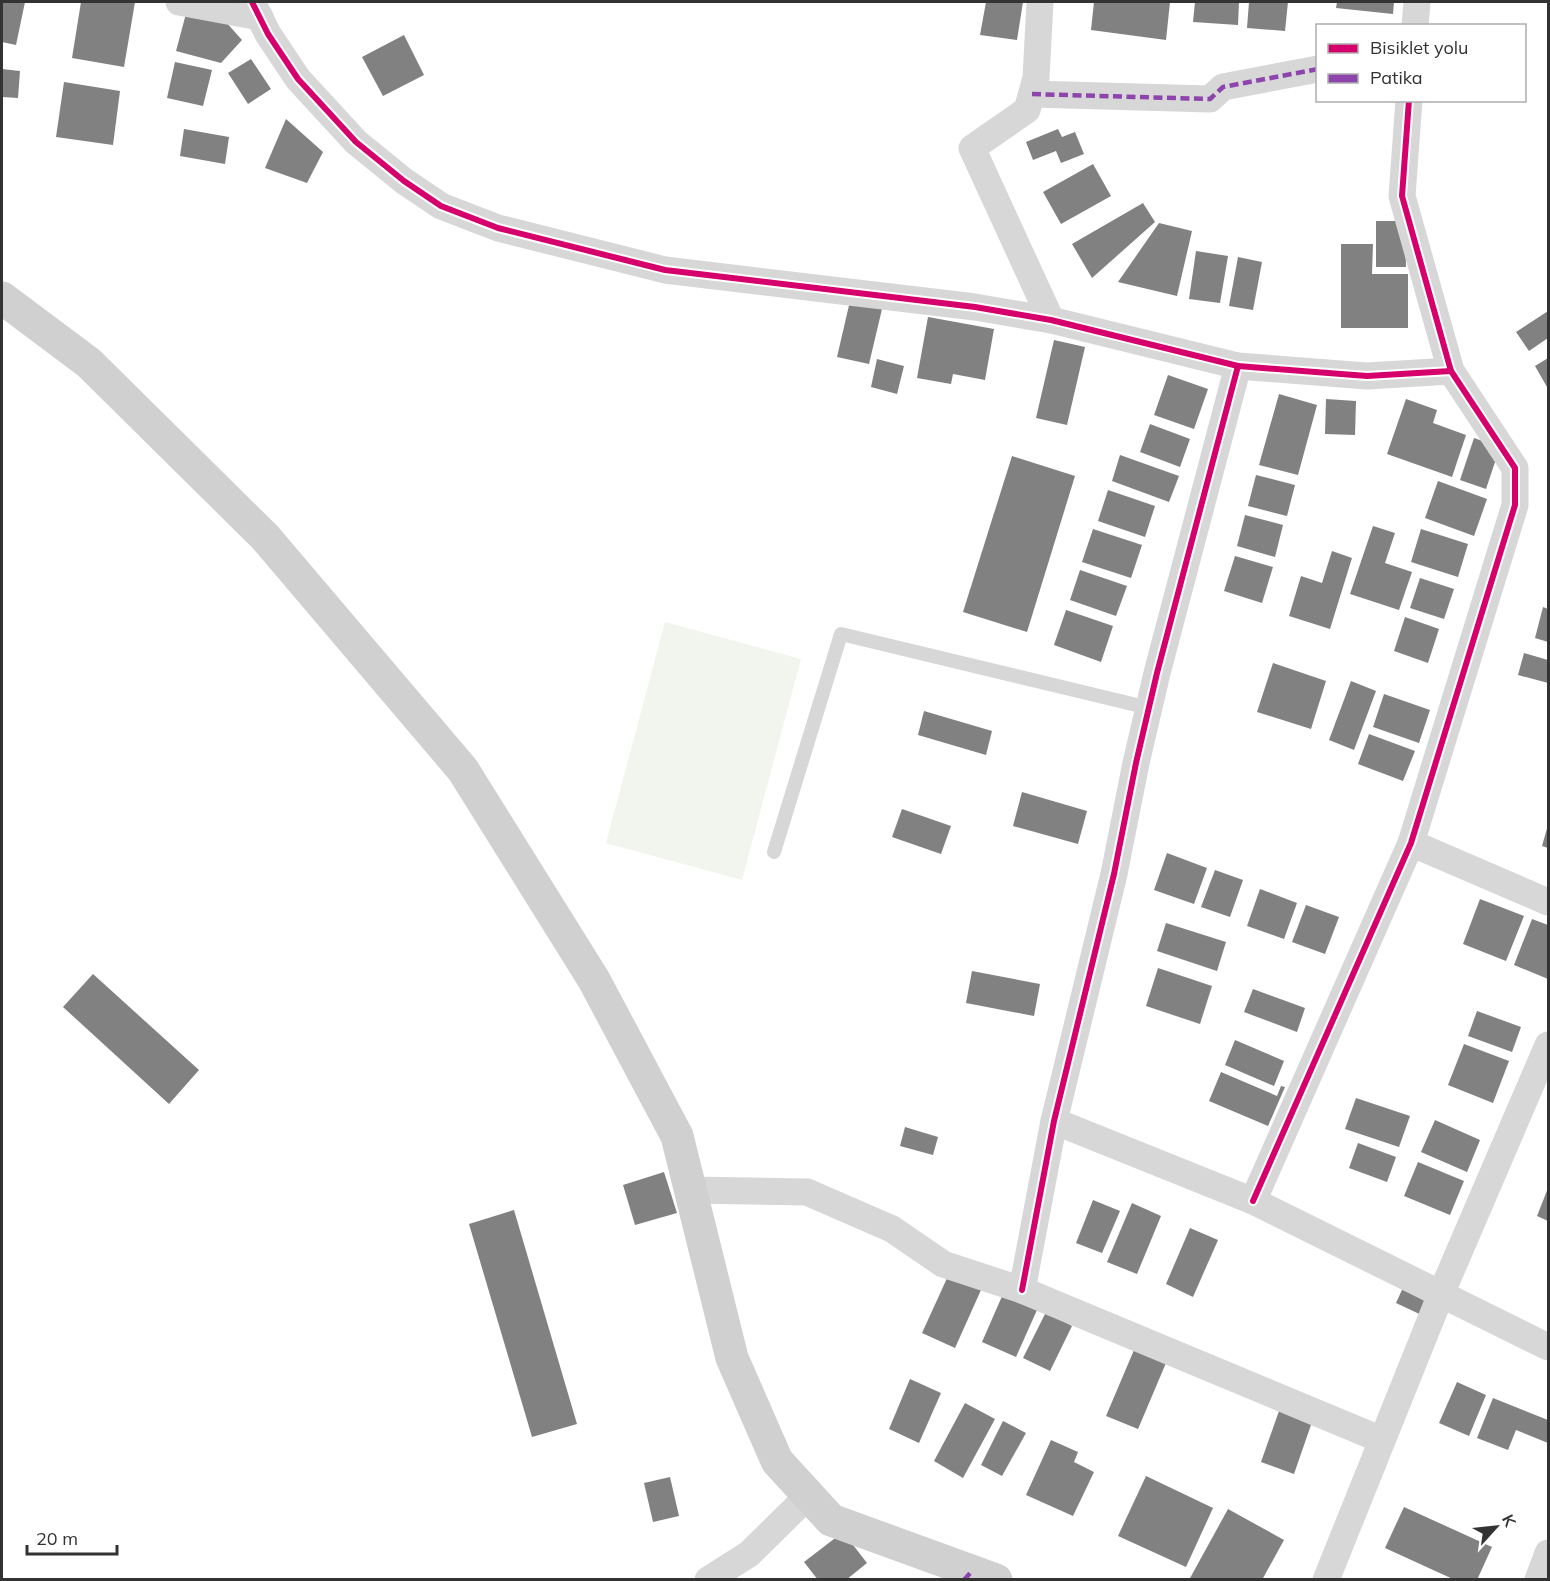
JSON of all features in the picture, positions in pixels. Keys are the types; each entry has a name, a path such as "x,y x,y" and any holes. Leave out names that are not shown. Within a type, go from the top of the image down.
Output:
{"main road":[{"path":"2,298 89,363 265,537 463,770 594,980 677,1136 732,1359 777,1461 831,1520 977,1576"}],"street":[{"path":"179,2 256,9 298,79 356,142 404,181 441,206 498,228 665,270 964,306 1051,320 1238,366 1367,375 1451,371"},
{"path":"1040,2 1036,78 1027,110 972,148 1051,320"},
{"path":"1415,24 1417,2"},
{"path":"1032,94 1210,99 1223,87 1316,69"},
{"path":"1253,1201 1411,843 1515,505 1515,468 1451,371 1402,196 1409,102"},
{"path":"1022,1290 1054,1121 1114,874 1149,708 1238,366"},
{"path":"1411,843 1548,902"},
{"path":"1326,1580 1441,1294 1548,1045"},
{"path":"1054,1121 1253,1201 1548,1347"},
{"path":"690,1190 807,1192 892,1229 943,1264 1022,1290 1382,1440"},
{"path":"708,1580 749,1554 809,1495"},
{"path":"1538,1580 1548,1553"}],"lane":[{"path":"774,852 841,634 1149,708"}],"shaded area":[{"path":"665,622 801,659 742,880 606,843"}],"building":[{"path":"2,2 25,2 16,45 2,42"},
{"path":"81,2 135,2 124,67 72,58"},
{"path":"986,2 1023,2 1017,40 980,35"},
{"path":"1094,2 1170,2 1166,40 1091,30"},
{"path":"1195,2 1239,2 1238,25 1193,22"},
{"path":"1249,2 1288,2 1285,31 1247,28"},
{"path":"1337,2 1394,2 1393,14 1336,8"},
{"path":"187,10 225,21 242,40 221,63 176,51"},
{"path":"404,35 424,75 383,96 362,57"},
{"path":"251,59 271,89 248,104 228,73"},
{"path":"175,62 212,70 203,106 167,98"},
{"path":"2,69 20,71 18,98 2,97"},
{"path":"64,82 120,91 113,145 56,137"},
{"path":"286,119 323,152 307,183 265,168"},
{"path":"184,129 229,137 225,164 180,156"},
{"path":"1058,129 1062,137 1075,132 1084,154 1061,163 1056,151 1033,160 1026,142"},
{"path":"1093,164 1111,196 1061,224 1043,192"},
{"path":"1143,203 1155,222 1092,278 1072,244"},
{"path":"1376,221 1405,221 1406,267 1376,267"},
{"path":"1159,223 1192,231 1177,296 1118,282"},
{"path":"1341,244 1373,244 1372,274 1408,274 1408,328 1341,328"},
{"path":"1196,251 1228,256 1220,303 1189,299"},
{"path":"1238,257 1262,262 1253,310 1229,306"},
{"path":"850,301 882,309 869,364 837,357"},
{"path":"1548,311 1548,338 1529,351 1516,332"},
{"path":"928,317 994,329 985,380 953,374 951,384 917,378"},
{"path":"1054,340 1085,347 1067,425 1036,418"},
{"path":"1548,358 1548,386 1547,387 1535,366"},
{"path":"877,359 904,366 897,394 871,387"},
{"path":"1168,375 1208,389 1194,429 1154,415"},
{"path":"1279,394 1317,405 1298,475 1259,465"},
{"path":"1326,399 1356,401 1355,435 1325,434"},
{"path":"1406,399 1437,410 1433,423 1466,435 1452,477 1387,454"},
{"path":"1150,424 1190,439 1180,467 1140,452"},
{"path":"1474,438 1500,447 1486,489 1460,480"},
{"path":"1120,455 1179,476 1169,502 1112,481"},
{"path":"1012,456 1075,476 1027,632 963,612"},
{"path":"1256,475 1295,485 1287,516 1248,506"},
{"path":"1438,481 1487,499 1474,536 1425,518"},
{"path":"1108,490 1155,506 1145,537 1098,521"},
{"path":"1245,515 1283,525 1275,557 1237,546"},
{"path":"1373,526 1395,533 1385,563 1412,572 1399,610 1350,594"},
{"path":"1093,529 1142,545 1131,578 1082,562"},
{"path":"1421,529 1468,544 1458,577 1411,562"},
{"path":"1332,551 1352,558 1330,629 1289,616 1301,576 1322,583"},
{"path":"1235,556 1273,567 1262,603 1224,591"},
{"path":"1080,570 1127,586 1116,616 1070,600"},
{"path":"1420,578 1454,589 1444,619 1410,608"},
{"path":"1543,607 1548,609 1548,642 1535,638"},
{"path":"1066,610 1113,626 1101,662 1054,645"},
{"path":"1405,617 1439,629 1428,663 1394,651"},
{"path":"1524,653 1548,660 1548,683 1518,675"},
{"path":"1273,663 1326,681 1311,729 1257,712"},
{"path":"1351,681 1376,691 1354,750 1329,740"},
{"path":"1384,694 1430,710 1419,743 1373,727"},
{"path":"924,711 992,731 986,755 918,735"},
{"path":"1369,734 1415,751 1403,781 1358,764"},
{"path":"1022,792 1087,811 1078,844 1013,826"},
{"path":"902,809 951,826 941,854 892,837"},
{"path":"1548,825 1548,848 1542,846"},
{"path":"1167,853 1207,868 1194,904 1154,890"},
{"path":"1215,870 1243,880 1230,917 1201,907"},
{"path":"1260,889 1297,903 1284,939 1247,926"},
{"path":"1480,899 1524,916 1506,961 1463,944"},
{"path":"1306,905 1339,917 1325,954 1292,942"},
{"path":"1532,919 1548,925 1548,979 1514,965"},
{"path":"1166,923 1226,942 1217,971 1157,951"},
{"path":"1158,968 1212,986 1200,1024 1146,1006"},
{"path":"972,971 1040,984 1034,1016 966,1003"},
{"path":"93,974 199,1070 169,1104 63,1007"},
{"path":"1253,989 1305,1008 1297,1032 1244,1012"},
{"path":"1477,1011 1521,1027 1512,1052 1468,1036"},
{"path":"1235,1040 1284,1061 1274,1086 1225,1065"},
{"path":"1464,1044 1509,1061 1493,1103 1448,1085"},
{"path":"1221,1072 1277,1096 1281,1086 1285,1087 1268,1126 1209,1101"},
{"path":"1356,1098 1410,1116 1399,1147 1345,1129"},
{"path":"1435,1120 1480,1140 1467,1172 1421,1152"},
{"path":"905,1127 938,1137 933,1155 900,1146"},
{"path":"1358,1143 1396,1157 1387,1182 1349,1168"},
{"path":"1418,1162 1464,1181 1450,1215 1404,1196"},
{"path":"664,1172 677,1213 635,1225 623,1185"},
{"path":"1548,1188 1548,1221 1537,1216"},
{"path":"1093,1200 1120,1211 1102,1253 1076,1243"},
{"path":"1132,1203 1161,1216 1137,1274 1107,1262"},
{"path":"514,1210 577,1424 532,1437 469,1224"},
{"path":"1190,1228 1218,1240 1193,1297 1166,1284"},
{"path":"948,1276 981,1290 955,1348 922,1333"},
{"path":"1406,1281 1438,1295 1428,1318 1396,1303"},
{"path":"1003,1294 1037,1310 1016,1357 982,1342"},
{"path":"1046,1312 1072,1326 1050,1371 1023,1358"},
{"path":"1134,1350 1166,1363 1138,1429 1106,1416"},
{"path":"910,1379 941,1393 919,1443 889,1429"},
{"path":"1457,1382 1486,1395 1469,1436 1439,1423"},
{"path":"1493,1398 1548,1420 1548,1443 1516,1430 1508,1450 1477,1438"},
{"path":"965,1403 995,1419 963,1478 934,1461"},
{"path":"1279,1411 1312,1422 1294,1474 1261,1462"},
{"path":"1003,1421 1026,1433 1002,1476 981,1465"},
{"path":"1051,1440 1078,1452 1074,1462 1094,1472 1073,1516 1026,1495"},
{"path":"1146,1476 1213,1508 1186,1567 1118,1536"},
{"path":"670,1477 679,1516 653,1522 644,1483"},
{"path":"1404,1507 1492,1547 1477,1580 1455,1580 1385,1548"},
{"path":"1228,1509 1284,1540 1262,1580 1189,1580"},
{"path":"843,1532 867,1563 846,1580 818,1580 804,1562"}],"marked path":[{"path":"1032,94 1210,99 1223,87 1316,69"},
{"path":"964,1580 972,1571"}],"cycle path":[{"path":"252,2 268,34 298,79 356,142 404,181 441,206 498,228 665,270 975,307 1051,320 1238,366 1367,376 1451,371"},
{"path":"1253,1201 1411,843 1515,505 1515,468 1451,371 1402,196 1409,102"},
{"path":"1022,1290 1054,1121 1114,874 1157,673 1238,366"}]}
